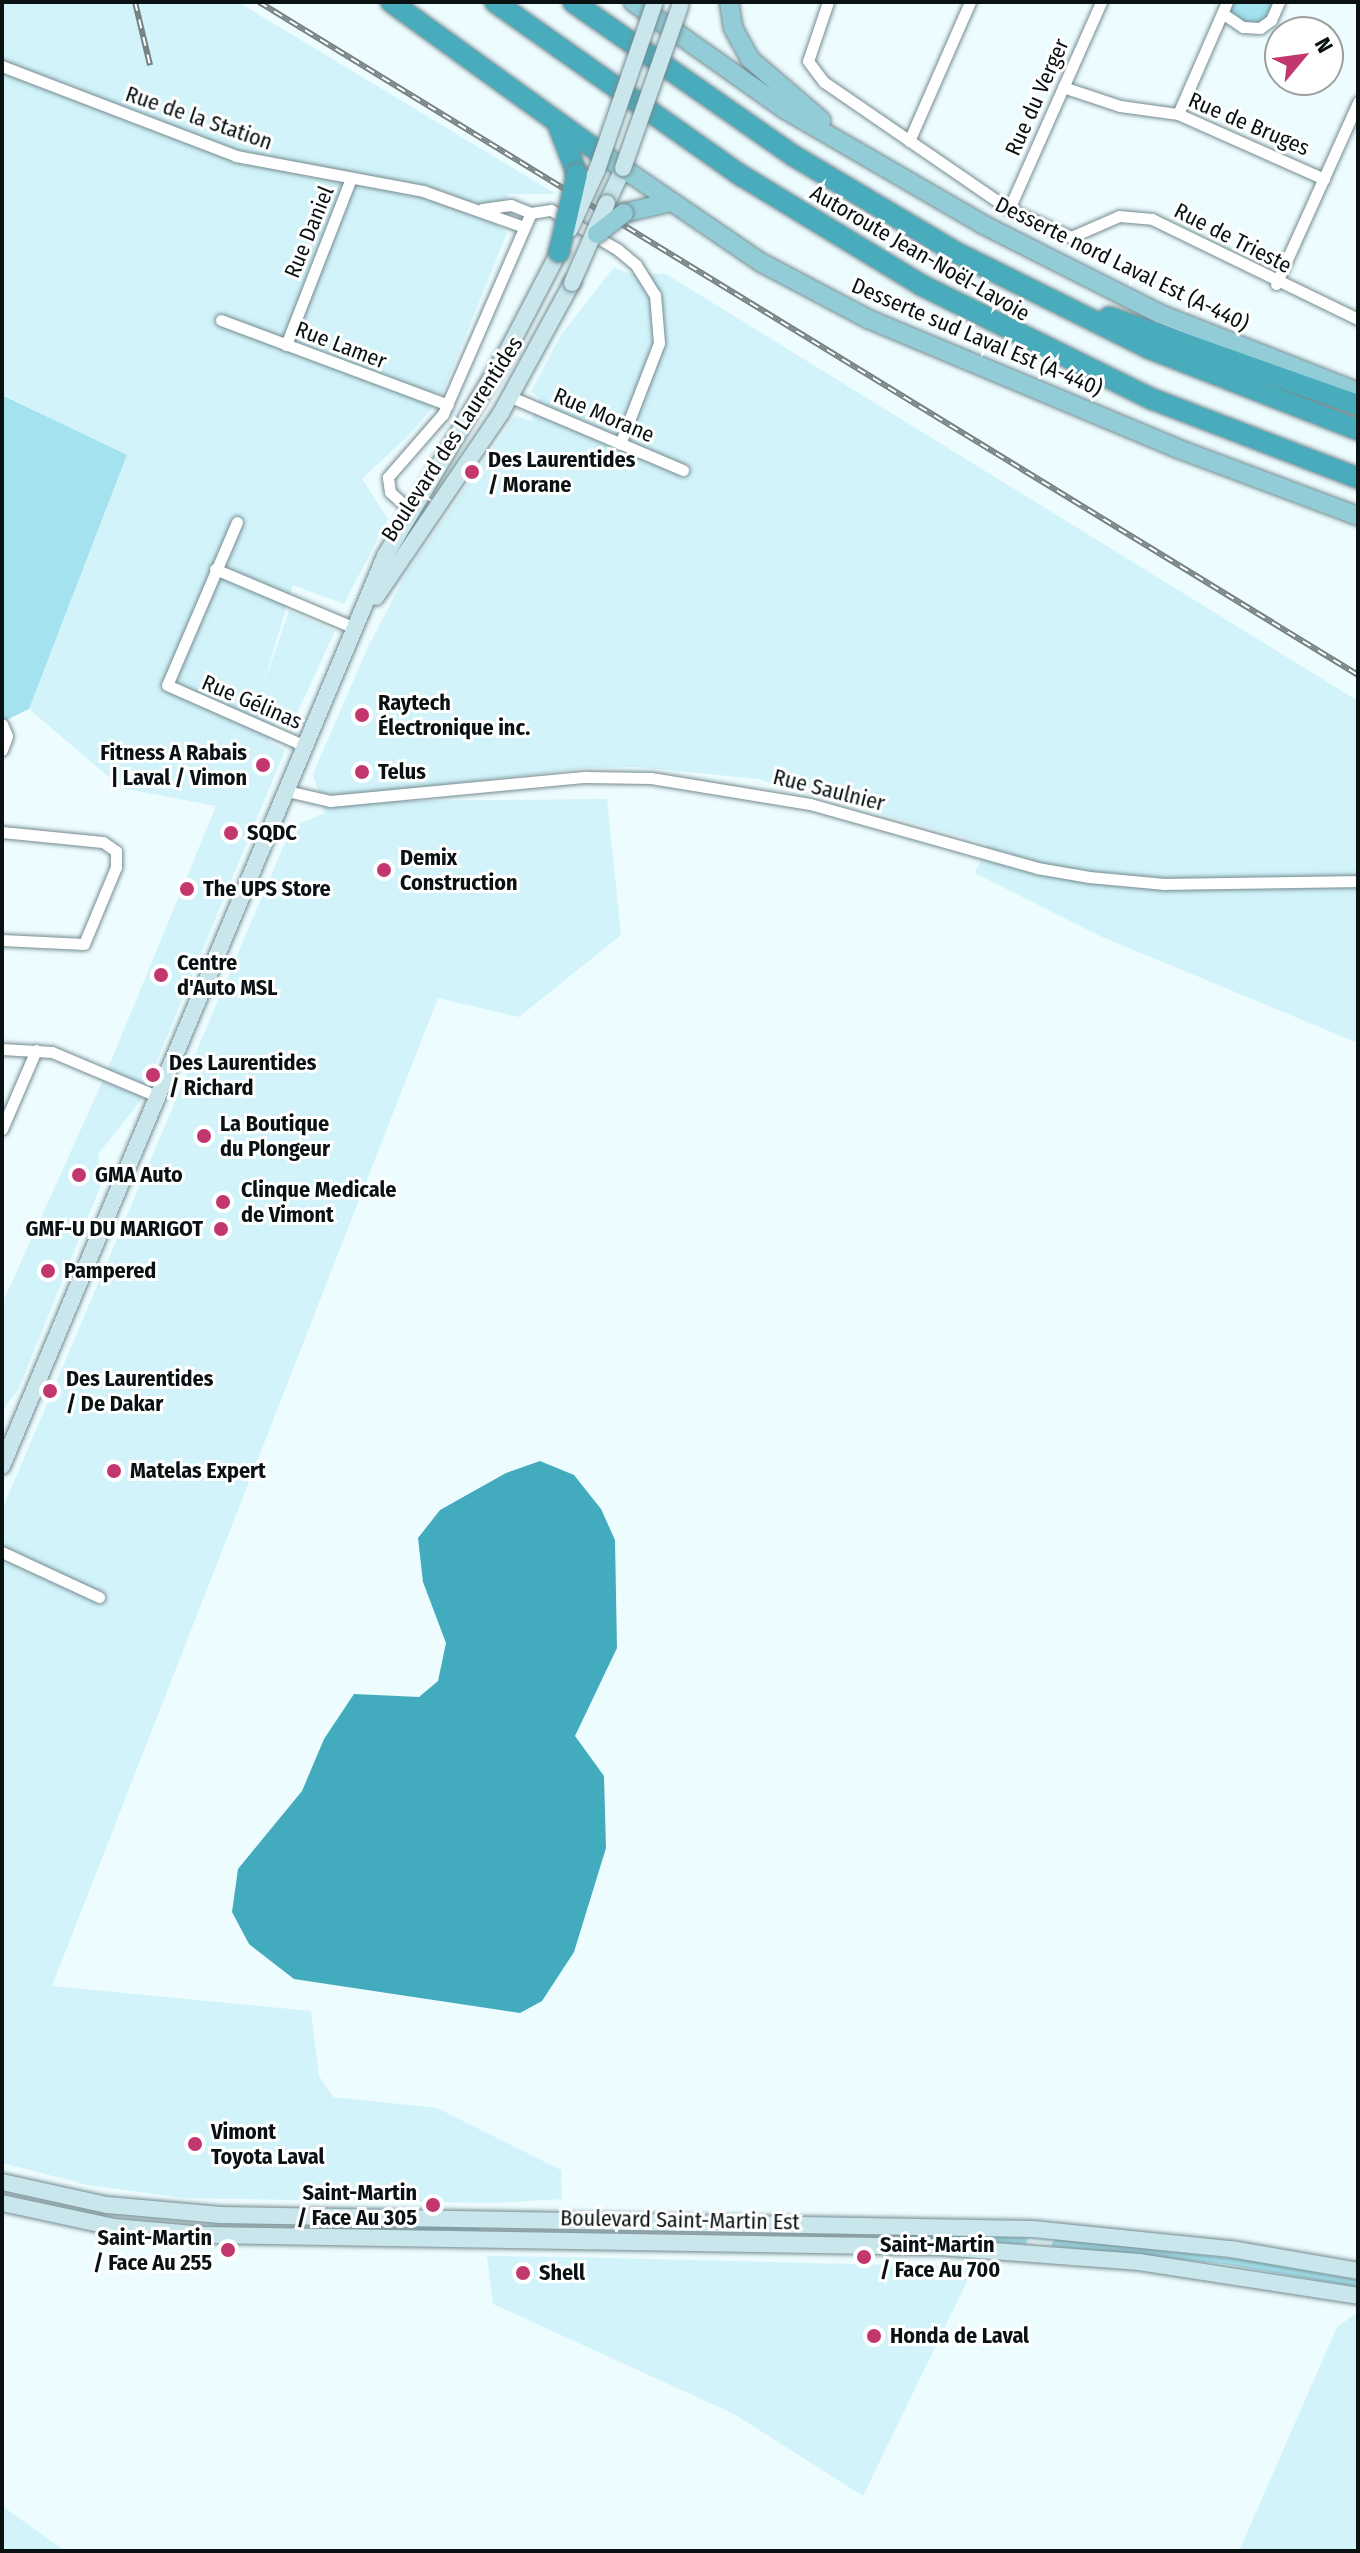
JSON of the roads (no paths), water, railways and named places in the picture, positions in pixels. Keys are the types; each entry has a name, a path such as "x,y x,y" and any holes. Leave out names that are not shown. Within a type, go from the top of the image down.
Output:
{"highway":[{"path":"391,2 556,121 575,141 602,154"},
{"name":"Autoroute Jean-Noël-Lavoie","path":"495,2 742,176 921,285 1152,399 1358,478"},
{"name":"Autoroute Jean-Noël-Lavoie","path":"573,2 817,170 995,274 1180,362 1358,430"},
{"path":"559,252 577,174 575,141"},
{"path":"995,274 1312,392 1358,405"}],"main road":[{"path":"633,2 784,109 873,161"},
{"name":"Boulevard des Laurentides","path":"2,1466 355,628 411,511 515,339 559,252 602,154 655,2"},
{"path":"729,2 733,28 750,59 873,161"},
{"name":"Boulevard des Laurentides","path":"355,628 511,397 572,283 597,234 623,168 680,4"},
{"name":"Desserte sud Laval Est (A-440)","path":"602,154 762,263 888,328 1355,515"},
{"name":"Desserte nord Laval Est (A-440)","path":"873,161 984,225 1142,306 1358,392"},
{"path":"597,234 632,209 671,202"},
{"name":"Boulevard Saint-Martin Est","path":"2,2182 107,2205 211,2214 1033,2229 1231,2249 1358,2271"},
{"name":"Boulevard Saint-Martin Est","path":"2,2203 114,2227 206,2235 896,2246 1022,2253 1223,2273 1358,2296"}],"street":[{"name":"Rue de Trieste","path":"828,2 808,61 824,82 1009,209 1071,237 1119,216 1152,219 1276,284 1358,319"},
{"path":"909,141 970,2"},
{"name":"Rue du Verger","path":"1009,209 1101,2"},
{"path":"1178,114 1225,7 1243,27 1260,28 1271,20 1279,2"},
{"name":"Rue de la Station","path":"2,66 236,156 351,178 481,209 524,227"},
{"name":"Rue de Bruges","path":"1063,87 1120,106 1178,114 1324,179"},
{"path":"1276,284 1358,102"},
{"name":"Rue Daniel","path":"286,345 351,178"},
{"name":"Rue de la Station","path":"481,209 509,205 531,213 551,210 610,244 636,265 655,295 659,343 620,444"},
{"name":"Boulevard des Laurentides","path":"411,511 390,492 388,477 448,405 531,213"},
{"name":"Rue Lamer","path":"221,320 448,405"},
{"name":"Rue Morane","path":"511,397 683,470"},
{"name":"Rue Gélinas","path":"237,522 167,685 305,746"},
{"path":"215,569 355,628"},
{"path":"2,724 7,736 2,750"},
{"name":"Rue Saulnier","path":"287,791 330,801 586,777 651,778 801,802 1089,877 1165,884 1358,881"},
{"path":"2,832 103,842 116,851 116,867 84,944 2,940"},
{"path":"2,1049 36,1050 159,1097"},
{"path":"2,1129 36,1050"},
{"path":"2,1552 99,1597"}],"railway":[{"path":"135,2 150,65"},
{"path":"259,2 1358,675"}],"place":[{"name":"Des Laurentides / Morane","path":"472,472"},
{"name":"Raytech Électronique inc.","path":"362,715"},
{"name":"Fitness A Rabais | Laval / Vimon","path":"263,765"},
{"name":"Telus","path":"362,772"},
{"name":"SQDC","path":"231,833"},
{"name":"Demix Construction","path":"384,870"},
{"name":"The UPS Store","path":"187,889"},
{"name":"Centre d'Auto MSL","path":"161,975"},
{"name":"Des Laurentides / Richard","path":"153,1075"},
{"name":"La Boutique du Plongeur","path":"204,1136"},
{"name":"GMA Auto","path":"79,1175"},
{"name":"Clinque Medicale de Vimont","path":"223,1202"},
{"name":"GMF-U DU MARIGOT","path":"221,1229"},
{"name":"Pampered","path":"48,1271"},
{"name":"Des Laurentides / De Dakar","path":"50,1391"},
{"name":"Matelas Expert","path":"114,1471"},
{"name":"Vimont Toyota Laval","path":"195,2144"},
{"name":"Saint-Martin / Face Au 305","path":"433,2205"},
{"name":"Saint-Martin / Face Au 255","path":"228,2250"},
{"name":"Saint-Martin / Face Au 700","path":"864,2257"},
{"name":"Shell","path":"523,2273"},
{"name":"Honda de Laval","path":"874,2336"}]}
